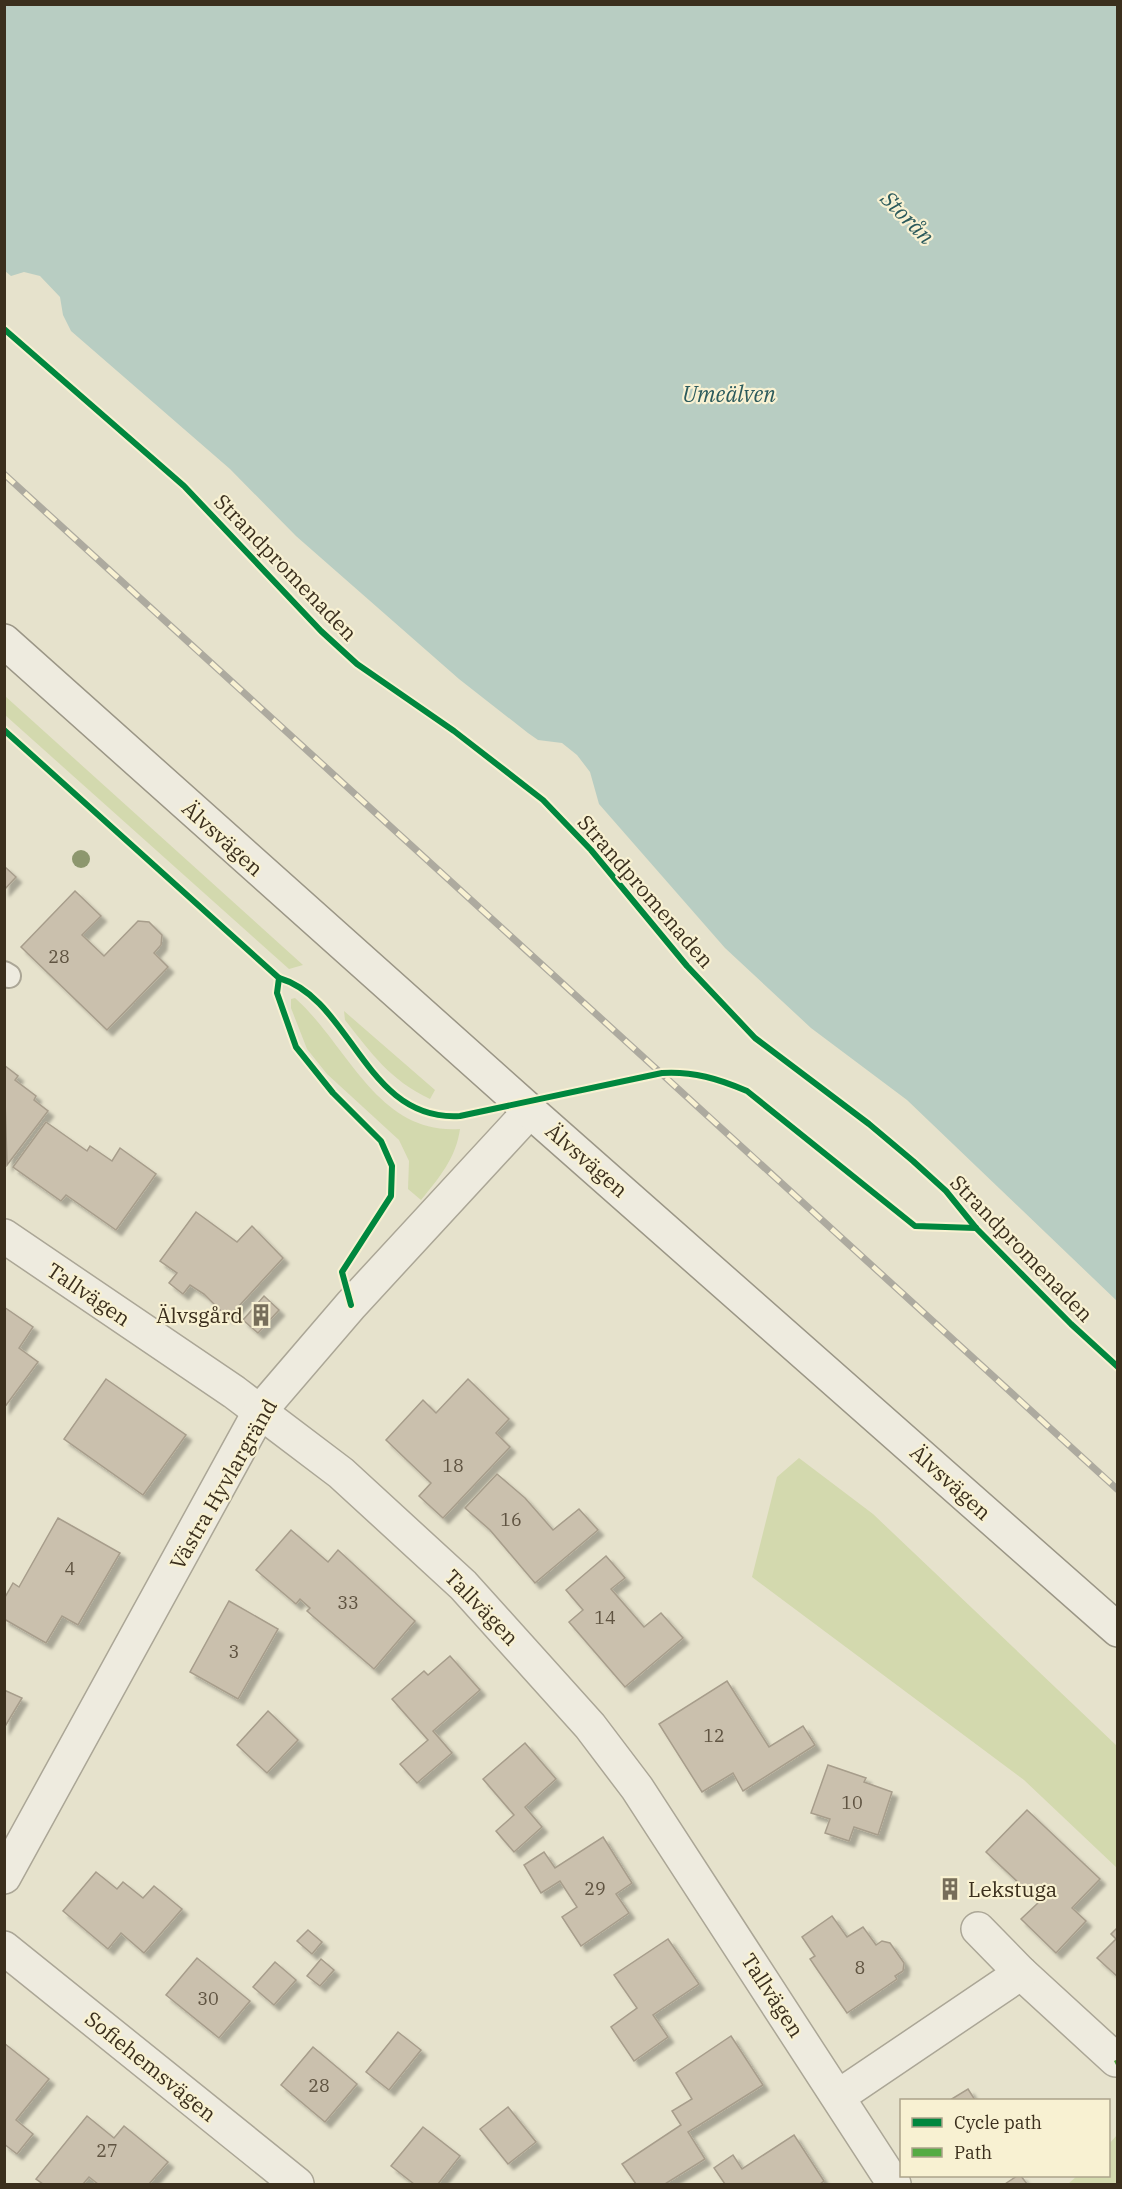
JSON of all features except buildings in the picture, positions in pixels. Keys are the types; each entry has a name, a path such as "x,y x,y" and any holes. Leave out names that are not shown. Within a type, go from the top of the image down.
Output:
{"street":[{"name":"Älvsvägen","path":"4,640 530,1111 1118,1630"},
{"name":"Västra Hyvlargränd","path":"4,1877 260,1412 351,1305 530,1111"},
{"name":"Tallvägen","path":"4,1236 260,1412 341,1473 463,1585 590,1726 637,1788 894,2184"},
{"path":"978,1929 1021,1973 1116,2060"},
{"name":"Sofiehemsvägen","path":"4,1948 297,2184"},
{"path":"839,2096 1021,1973"}],"green space":[{"path":"5,696 303,965 289,969 5,715"},
{"path":"295,998 314,1017 366,1083 385,1103 407,1118 431,1127 460,1129 451,1158 421,1200 408,1189 409,1161 399,1140 327,1074 307,1049 291,1008 291,999"},
{"path":"344,1011 435,1090 430,1099 416,1092 383,1065 345,1020"},
{"path":"799,1458 873,1514 1117,1746 1117,1868 1024,1780 752,1577 777,1477"},
{"path":"1117,2135 1117,2184 1068,2184 1076,2177 1110,2177 1110,2143"}],"water":[{"name":"Umeälven","path":"5,4 1117,5 1117,1301 907,1100 811,1028 725,948 599,804 590,772 577,755 562,743 538,740 528,733 459,679 296,536 230,469 71,331 63,315 60,297 40,276 24,272 11,276 5,271"}],"railway":[{"path":"4,474 1118,1490"}],"marked path":[{"path":"1116,2060 1118,2064"}],"cycle path":[{"name":"Strandpromenaden","path":"4,329 184,486 321,631 357,664 454,731 543,800 591,850 687,966 755,1038 869,1124 913,1161 946,1191 976,1228 1071,1324 1118,1367"},
{"path":"4,730 279,978 277,993 296,1047 333,1093 381,1141 392,1166 391,1196 342,1272 351,1305"},
{"name":"Strandpromenaden","path":"279,978 304,990 325,1009 380,1081 402,1100 428,1113 460,1116 662,1073 684,1073 706,1077 747,1091 915,1226 976,1228"}],"place":[{"name":"Älvsgård","path":"261,1315"},
{"name":"Lekstuga","path":"950,1889"}],"water label":[{"name":"Storån","path":"908,217"}]}
